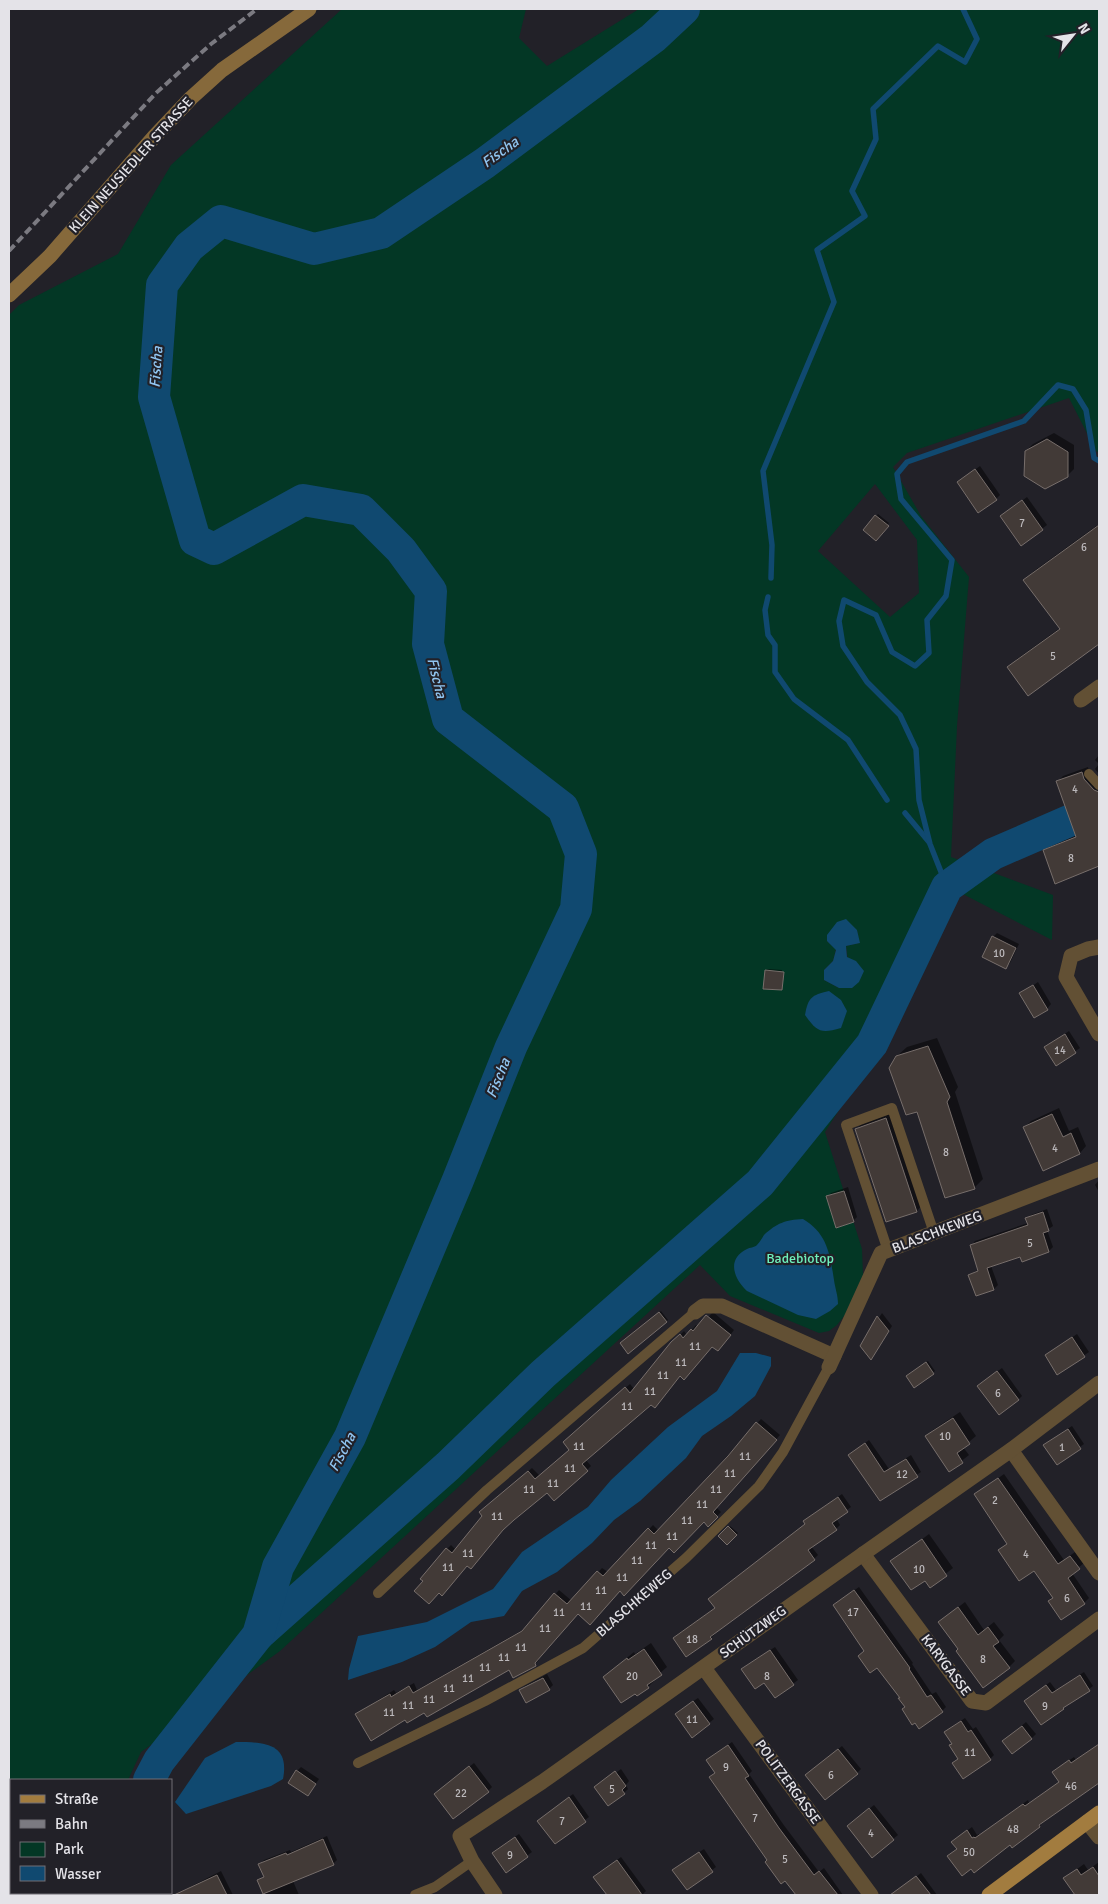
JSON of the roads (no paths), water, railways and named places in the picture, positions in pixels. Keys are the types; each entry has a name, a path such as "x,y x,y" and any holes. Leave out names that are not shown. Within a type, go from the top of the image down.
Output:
{"main road":[{"name":"KLEIN NEUSIEDLER STRASSE","path":"9,295 50,256 154,136 190,98 222,70 309,9"},
{"path":"988,1895 1093,1817"}],"street":[{"path":"1081,700 1099,687"},
{"path":"1099,947 1071,956 1066,977 1099,1034"},
{"name":"BLASCHKEWEG","path":"831,1361 881,1253 1099,1170"},
{"path":"695,1312 703,1306 722,1306 831,1361"},
{"name":"SCHÜTZWEG","path":"495,1895 472,1861 460,1836 542,1782 1012,1450 1099,1382"},
{"path":"1012,1450 1099,1573"},
{"name":"KARYGASSE","path":"863,1554 972,1701 986,1703 1099,1619"},
{"name":"POLITZERGASSE","path":"704,1668 871,1895"},
{"path":"1093,1817 1099,1837"}],"lane":[{"path":"1088,774 1099,785"},
{"path":"888,1250 846,1125 892,1108 934,1233"},
{"path":"378,1593 488,1490 695,1312"},
{"name":"BLASCHKEWEG","path":"358,1763 485,1701 583,1648 686,1558 759,1486 783,1452 831,1361"},
{"path":"414,1895 435,1887 472,1861"}],"water":[{"path":"846,919 857,930 860,943 846,946 847,957 856,961 864,971 859,982 852,988 839,988 824,980 824,970 833,961 836,950 827,941 827,935 837,922"},
{"path":"829,991 841,1000 847,1011 841,1028 824,1031 816,1028 805,1015 811,998"},
{"path":"803,1219 817,1231 826,1245 838,1298 838,1304 816,1319 798,1315 747,1291 739,1281 734,1269 736,1258 740,1253 756,1246 764,1235 773,1228 786,1221"},
{"path":"740,1353 756,1353 771,1357 771,1366 755,1396 731,1416 702,1436 686,1458 640,1501 614,1520 592,1543 557,1572 522,1591 504,1616 471,1622 435,1647 402,1662 348,1680 358,1636 427,1622 493,1589 522,1552 588,1507 611,1480 668,1427 717,1391"},
{"path":"236,1742 265,1744 279,1751 283,1758 283,1779 271,1786 186,1814 175,1802 205,1758"}],"waterway":[{"name":"Fischa","path":"150,1779 159,1761 258,1635 278,1567 350,1437 458,1180 511,1047 576,909 581,854 563,808 448,719 428,644 431,591 401,550 361,510 303,500 214,549 195,540 154,397 162,285 189,247 221,221 314,249 381,233 485,163 653,38 684,9"},
{"path":"771,578 772,545 763,471 834,302 817,250 865,216 852,191 876,139 873,109 938,46 965,62 977,39 963,9"},
{"path":"947,887 930,844 919,800 916,749 900,715 867,682 843,646 839,621 844,600 876,615 892,652 915,666 929,653 927,620 946,596 952,560 901,499 897,474 907,462 1024,421 1058,385 1073,389 1086,410 1094,458 1099,461"},
{"path":"768,597 765,610 768,635 775,645 775,672 794,699 848,740 887,800"},
{"path":"258,1635 448,1466 543,1374 760,1183 872,1044 947,887 993,854 1099,808"},
{"path":"905,813 929,842"}],"railway":[{"path":"9,251 156,93 211,44 257,9"}],"park label":[{"name":"Badebiotop","path":"800,1258"}]}
